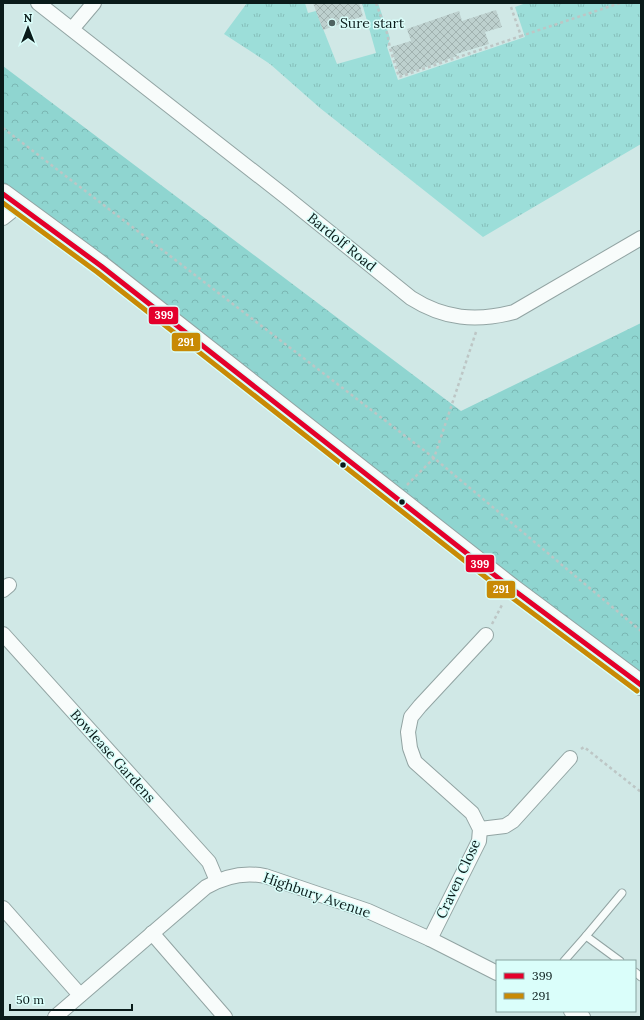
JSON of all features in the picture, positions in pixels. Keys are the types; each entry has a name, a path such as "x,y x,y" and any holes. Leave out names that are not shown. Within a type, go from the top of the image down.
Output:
{"main road":[{"path":"8,206 101,266 511,588 641,685"}],"street":[{"name":"Bardolf Road","path":"38,3 286,197 410,298 423,306 441,313 461,317 480,318 514,312 641,238"},
{"path":"72,29 94,3"},
{"name":"Bowlease Gardens","path":"3,634 209,862 217,881"},
{"name":"Craven Close","path":"430,938 479,841 480,829 472,814 415,762 410,748 408,732 411,718 420,706 486,635"},
{"path":"480,829 505,826 513,821 570,758"},
{"name":"Highbury Avenue","path":"55,1017 206,887 217,881 235,876 255,874 266,876 368,911 430,938 496,972"},
{"path":"3,908 80,995"},
{"path":"152,933 225,1017"},
{"path":"573,1012 583,1017"}],"lane":[{"path":"565,960 622,893"},
{"path":"586,936 619,960"}],"path":[{"path":"376,3 400,77 620,3"},
{"path":"511,7 521,36"},
{"path":"3,128 434,458 641,631"},
{"path":"396,497 434,458 480,318"},
{"path":"486,635 511,588"},
{"path":"570,758 584,747 641,792"}],"green space":[{"path":"247,3 305,3 308,13 316,11 337,64 376,53 362,3 378,3 390,38 387,47 398,80 525,37 515,7 526,3 641,3 641,144 483,237 320,108 270,64 224,34"},
{"path":"3,66 461,411 641,323 641,682 3,192"}],"building":[{"name":"Sure start","path":"313,3 359,3 363,16 323,30"},
{"path":"496,10 502,27 485,32 489,44 456,54 457,56 400,76 391,47 411,41 407,29 459,11 462,21"}],"transit line":[{"name":"399","path":"3,194 101,266 511,588 641,685"},
{"name":"291","path":"3,203 97,272 507,594 637,691"}],"place":[{"name":"Sure start","path":"332,23"}]}
